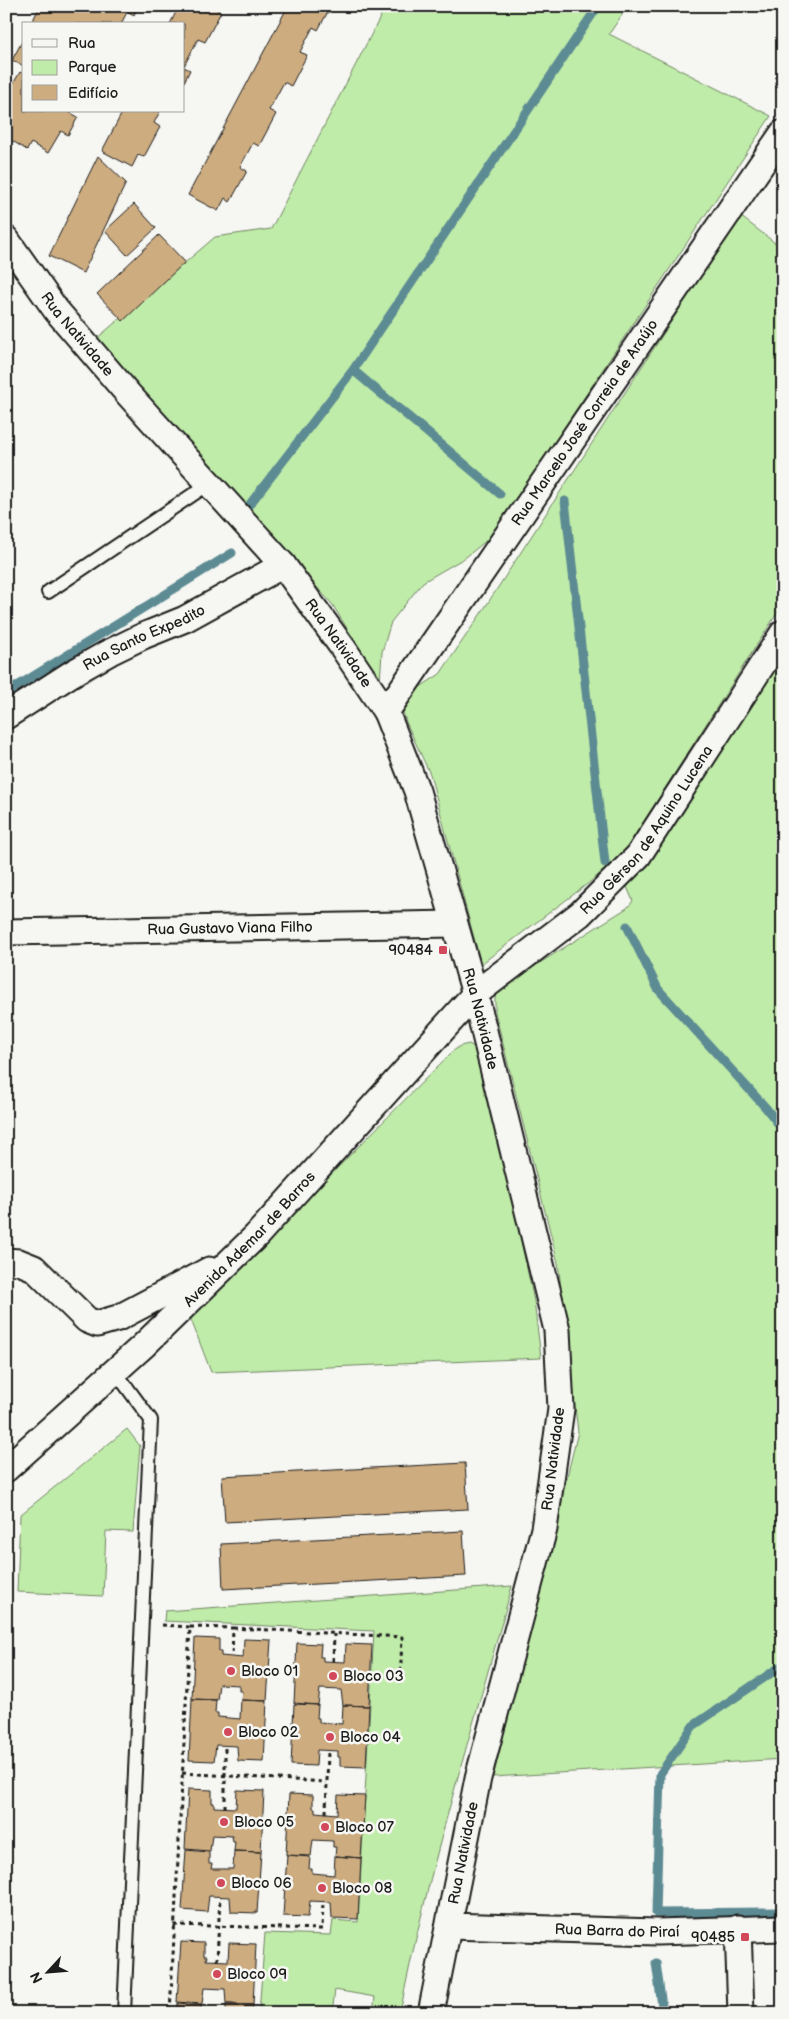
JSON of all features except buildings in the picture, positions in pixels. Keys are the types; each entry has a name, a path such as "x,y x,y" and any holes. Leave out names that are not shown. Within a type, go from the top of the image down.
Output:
{"street":[{"name":"Rua Marcelo José Correia de Araújo","path":"386,712 783,133"},
{"name":"Rua Natividade","path":"6,238 56,310 129,395 283,565 344,648 386,712 417,791 475,994 557,1330 561,1409 544,1528 478,1778 431,2013"},
{"name":"Rua Santo Expedito","path":"6,716 71,674 110,652 185,619 283,565"},
{"name":"Rua Gérson de Aquino Lucena","path":"475,994 580,914 638,856 783,634"},
{"name":"Rua Gustavo Viana Filho","path":"6,932 454,924"},
{"name":"Avenida Ademar de Barros","path":"6,1469 143,1346 256,1236 475,994"},
{"path":"6,1260 27,1264 34,1268 87,1320 97,1324 118,1318 234,1257"},
{"path":"118,1318 143,1346"},
{"name":"Rua Barra do Piraí","path":"449,1926 657,1932 783,1928"},
{"path":"738,1928 741,2013"}],"lane":[{"path":"48,592 210,483"},
{"path":"115,1371 150,1420 124,2013"}],"path":[{"path":"162,1615 162,1625 402,1638 400,1684"},
{"path":"170,2013 190,1627"},
{"path":"232,1657 233,1628"},
{"path":"333,1662 334,1634"},
{"path":"225,1745 225,1808"},
{"path":"326,1813 328,1750"},
{"path":"182,1773 326,1782"},
{"path":"217,1961 220,1896"},
{"path":"174,1925 322,1929 323,1902"}],"green space":[{"path":"386,6 628,6 609,34 771,116 493,535 466,557 423,582 391,622 382,652 380,682 332,604 95,340 215,237 271,229"},
{"path":"740,216 783,249 783,604 623,854 590,882 481,964 430,774 403,712 411,693 440,674"},
{"path":"783,652 783,1759 493,1777 578,1432 558,1263 495,1012 495,997 508,983 627,908 633,901 627,887"},
{"path":"469,1044 476,1048 482,1058 534,1301 541,1358 211,1372 190,1317 452,1052 460,1046"},
{"path":"127,1429 140,1446 133,1532 106,1531 103,1596 17,1592 20,1515"},
{"path":"512,1586 437,1852 400,2013 373,2013 375,1997 335,1990 332,2013 259,2013 265,1933 331,1935 333,1920 358,1922 374,1631 164,1621 165,1611"}],"waterway":[{"path":"250,504 353,370 598,6"},
{"path":"353,370 500,494"},
{"path":"565,501 605,863"},
{"path":"6,693 232,553"},
{"path":"627,926 658,989 766,1108 783,1130"},
{"path":"783,1665 693,1726 660,1774 656,1913 783,1912"},
{"path":"656,1963 663,2013"}],"place":[{"name":"90484","path":"443,950"},
{"name":"Bloco 01","path":"231,1671"},
{"name":"Bloco 03","path":"333,1676"},
{"name":"Bloco 02","path":"228,1732"},
{"name":"Bloco 04","path":"330,1737"},
{"name":"Bloco 05","path":"224,1822"},
{"name":"Bloco 07","path":"325,1827"},
{"name":"Bloco 06","path":"221,1883"},
{"name":"Bloco 08","path":"322,1888"},
{"name":"90485","path":"745,1937"},
{"name":"Bloco 09","path":"217,1974"}]}
